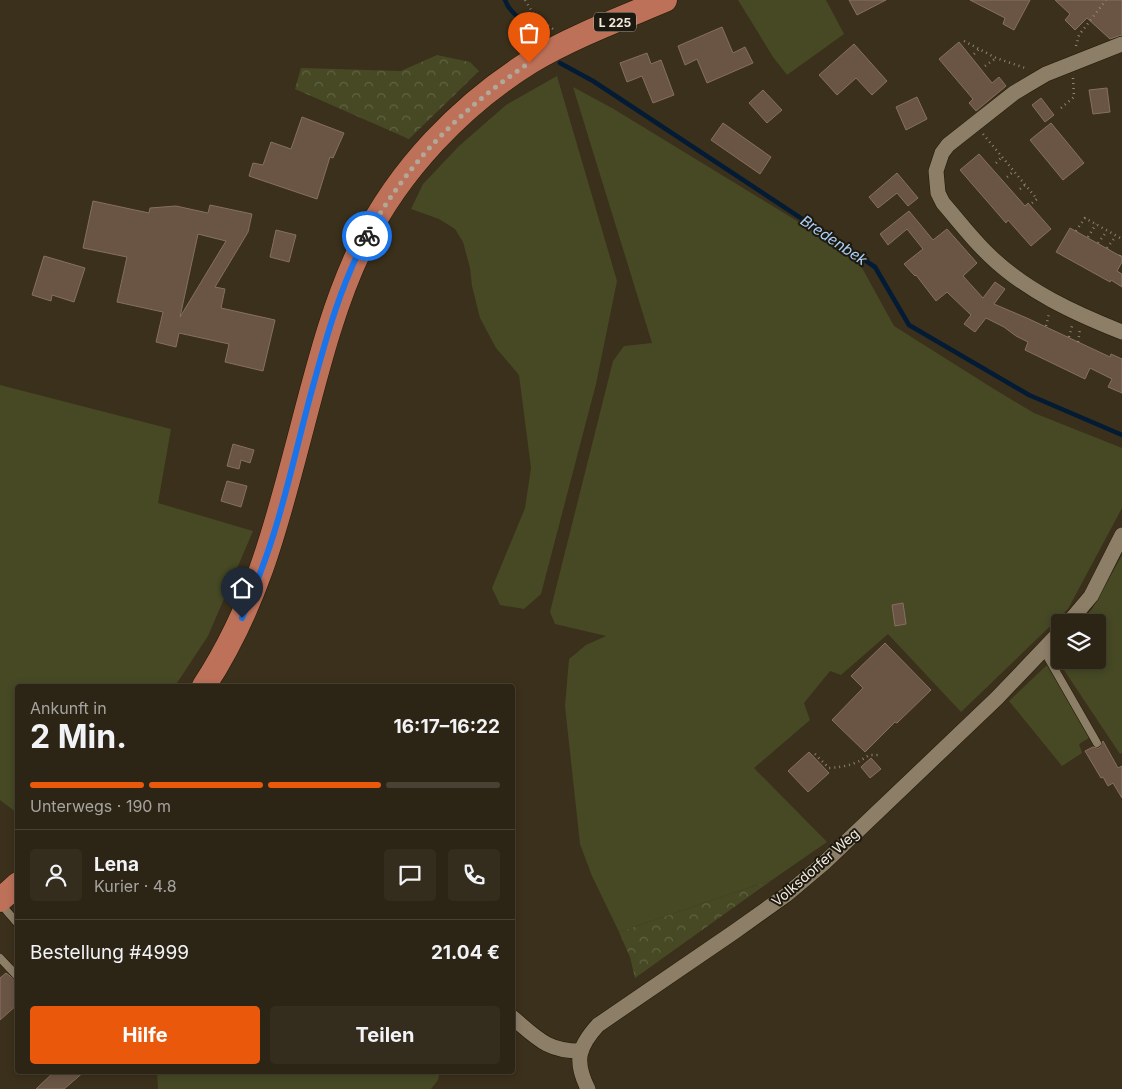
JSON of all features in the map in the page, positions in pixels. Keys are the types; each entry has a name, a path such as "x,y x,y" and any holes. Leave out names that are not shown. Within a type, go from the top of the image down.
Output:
{"main road":[{"name":"L 225","path":"205,684 242,618 263,566 329,331 346,283 363,243 398,186 434,142 490,92 516,72 554,49 665,0"},
{"path":"0,902 15,887"}],"street":[{"path":"1122,44 1046,74 1014,92 948,145 938,162 936,183 943,203 988,254 1021,280 1062,306 1122,332"},
{"path":"1075,614 1090,596 1122,535"},
{"name":"Volksdorfer Weg","path":"580,1051 583,1043 598,1025 786,895 824,863 996,698 1051,641"},
{"path":"515,1020 543,1043 555,1049 580,1051 581,1071 588,1089"}],"lane":[{"path":"1043,649 1097,743"},
{"path":"0,902 15,920"},
{"path":"0,958 15,974"}],"path":[{"path":"525,0 534,15 556,30 554,49"},
{"path":"1061,108 1074,97 1072,64 1079,35 1106,0"},
{"path":"964,40 996,58 1046,74"},
{"path":"974,54 978,49"},
{"path":"985,66 996,58"},
{"path":"974,123 1037,199 1032,203"},
{"path":"996,163 1002,157"},
{"path":"1007,176 1014,171"},
{"path":"1020,189 1025,185"},
{"path":"1076,231 1085,218 1122,239"},
{"path":"1088,237 1096,224"},
{"path":"1098,244 1107,231"},
{"path":"1107,248 1116,236"},
{"path":"1120,256 1122,252"},
{"path":"815,754 829,768 850,765 861,761 869,755 879,755"}],"green space":[{"path":"738,0 826,0 844,34 787,75 773,57"},
{"path":"437,55 470,62 479,71 409,139 295,89 301,68 401,71"},
{"path":"557,76 617,281 596,384 541,594 524,609 500,605 492,588 525,508 531,468 519,375 496,348 480,318 463,242 455,229 439,219 411,209 423,184 459,146 506,105"},
{"path":"573,87 612,108 812,230 861,266 894,326 1034,413 1122,448 1122,508 1068,609 1063,614 1051,614 1051,625 961,712 888,634 841,675 830,671 804,703 810,720 754,768 827,842 772,880 619,932 592,876 580,844 565,706 569,659 586,645 606,636 555,624 550,612 613,361 624,346 652,343"},
{"path":"0,385 171,429 158,503 253,531 208,636 176,684 15,684 15,811 0,800"},
{"path":"1122,555 1122,753 1120,754 1063,669 1106,669 1106,614 1088,614"},
{"path":"1047,665 1089,738 1079,744 1082,753 1062,766 1009,701"},
{"path":"772,880 635,978 630,957 619,932"},
{"path":"157,1074 439,1074 438,1080 431,1089 158,1089"}],"building":[{"path":"849,0 886,0 857,15"},
{"path":"970,0 1030,0 1014,30 1003,24 1005,18"},
{"path":"1055,0 1122,0 1122,35 1110,39 1087,18 1075,30 1065,20 1070,14"},
{"path":"722,27 733,53 745,47 753,63 707,83 697,59 685,65 678,46"},
{"path":"959,42 992,83 999,77 1006,86 976,111 969,103 973,99 939,59"},
{"path":"854,44 887,81 872,95 856,78 837,95 819,75"},
{"path":"647,53 651,64 661,60 674,95 653,103 642,76 627,82 620,63"},
{"path":"1107,88 1110,112 1093,114 1089,90"},
{"path":"763,90 782,110 767,123 749,103"},
{"path":"917,97 927,119 906,130 896,107"},
{"path":"1041,98 1054,115 1045,122 1032,105"},
{"path":"302,117 344,133 333,158 330,157 317,199 249,176 253,163 263,165 271,142 291,149"},
{"path":"723,123 771,157 760,174 711,140"},
{"path":"1051,123 1084,163 1063,180 1030,140"},
{"path":"979,154 1025,206 1028,203 1051,229 1031,246 1008,220 1006,223 960,170"},
{"path":"897,173 918,198 908,206 897,193 878,208 869,197"},
{"path":"93,201 149,213 150,208 176,206 208,213 210,205 252,214 248,232 215,287 225,289 221,308 275,320 263,371 225,362 229,344 179,333 176,347 156,342 163,312 117,302 127,257 83,248","holes":["198,234 226,241 180,317"]},
{"path":"909,211 933,240 947,229 977,263 963,276 983,298 995,282 1005,289 994,304 1110,357 1111,354 1122,359 1122,393 1108,387 1112,379 1090,368 1085,379 1025,350 1028,342 986,318 975,332 964,324 971,315 947,292 936,301 916,275 904,264 923,249 907,229 888,245 880,234"},
{"path":"1070,228 1122,257 1122,262 1117,271 1122,274 1122,287 1056,252"},
{"path":"276,230 296,235 289,262 270,257"},
{"path":"44,256 85,268 74,302 52,295 51,301 32,295"},
{"path":"233,444 254,450 250,463 241,460 239,469 227,466"},
{"path":"227,481 247,486 241,507 221,501"},
{"path":"903,603 906,624 895,626 892,605"},
{"path":"885,643 931,690 865,752 832,720 863,688 851,676"},
{"path":"1103,741 1118,768 1122,766 1122,798 1113,783 1108,786 1103,777 1101,778 1085,751 1093,747 1099,748"},
{"path":"809,752 829,773 808,792 788,771"},
{"path":"871,758 881,769 870,778 861,767"},
{"path":"6,973 15,980 15,1007 0,1020 0,978"},
{"path":"52,1074 82,1074 64,1089 36,1089"}],"waterway":[{"name":"Bredenbek","path":"505,0 517,16 546,34"},
{"name":"Bredenbek","path":"560,63 593,81 875,267 909,325 1029,395 1122,435"}],"way so far":[{"path":"367,236 390,197 434,142 468,109 529,63"}],"route":[{"path":"242,618 263,566 274,532 319,364 332,323 343,290 367,236"}]}
